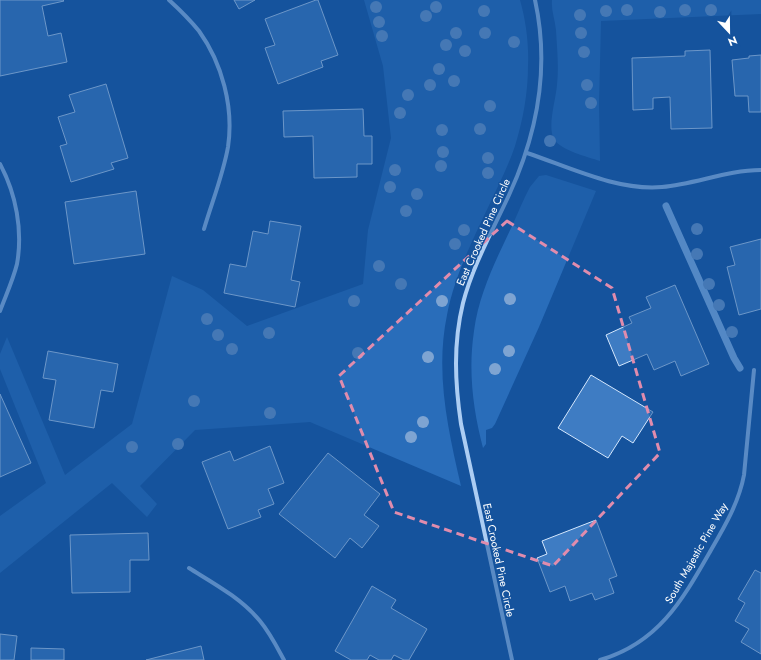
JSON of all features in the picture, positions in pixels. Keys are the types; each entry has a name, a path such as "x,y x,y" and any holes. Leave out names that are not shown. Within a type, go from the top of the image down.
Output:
{"street":[{"path":"169,0 193,24 207,44 215,59 227,100 229,119 228,146 204,229"},
{"name":"East Crooked Pine Circle","path":"512,660 461,424 455,363 456,343 461,313 472,277 519,173 527,152 538,111 541,72 540,32 535,0"},
{"path":"527,152 609,181 643,187 667,186 739,171 761,170"},
{"path":"0,164 9,183 16,205 19,242 15,271 0,311"},
{"name":"South Majestic Pine Way","path":"600,660 619,653 636,644 667,618 684,595 723,528 739,493 744,475 754,370"},
{"path":"189,568 227,593 252,612 266,628 284,660"}],"highlighted area":[{"path":"507,221 612,288 660,453 553,566 394,512 339,376"}],"shaded area":[{"path":"364,0 520,0 524,16 527,33 528,76 520,126 515,146 507,166 460,270 450,300 444,337 442,358 445,401 461,486 310,422 195,430 140,486 157,504 147,517 112,483 0,573 0,516 46,483 0,369 0,354 7,337 65,475 132,424 172,276 203,290 247,326 363,284 368,230 391,138 383,66"},
{"path":"552,0 761,0 761,14 601,21 599,104 600,161 562,147 557,143 552,134 551,127 557,85 558,64"},
{"path":"546,175 596,191 539,327 495,424 492,428 486,430 486,444 483,448 472,390 471,361 476,317 489,277 527,192 539,176"}],"building":[{"path":"0,0 63,0 64,1 42,6 48,36 61,33 67,62 0,76"},
{"path":"234,0 255,0 239,9"},
{"path":"318,0 338,55 321,61 323,67 278,84 265,48 275,45 265,19"},
{"path":"710,50 712,128 671,129 670,97 653,98 653,109 633,110 632,58 685,56 685,51"},
{"path":"761,55 761,112 749,112 748,96 735,96 732,60"},
{"path":"106,84 128,158 111,163 114,169 71,182 60,146 67,144 58,117 75,112 69,95"},
{"path":"363,109 364,136 372,136 372,164 357,164 357,177 314,178 313,136 284,137 283,111"},
{"path":"136,191 145,254 74,264 65,202"},
{"path":"270,221 301,226 291,280 300,282 295,307 224,293 230,264 246,267 253,231 268,234"},
{"path":"761,239 761,309 739,315 727,267 735,265 730,247"},
{"path":"675,285 709,364 681,376 675,361 654,370 647,354 619,366 606,335 632,323 629,317 651,308 646,297"},
{"path":"48,351 118,364 113,392 101,390 94,428 49,420 56,380 43,378"},
{"path":"591,375 653,412 633,443 622,436 608,458 558,428"},
{"path":"0,394 31,463 0,477"},
{"path":"270,446 284,483 268,489 274,504 258,510 261,517 228,529 202,462 230,451 234,461"},
{"path":"328,453 380,494 364,515 379,526 362,548 350,538 335,558 279,514"},
{"path":"596,520 617,576 609,579 614,593 595,600 592,593 570,601 565,586 550,592 537,558 547,554 542,541"},
{"path":"148,533 149,560 130,560 130,592 72,593 70,535"},
{"path":"755,570 761,573 761,654 741,642 749,629 735,621 745,603 738,599"},
{"path":"372,586 396,600 391,608 427,629 409,660 404,660 394,655 391,660 379,660 370,655 367,660 351,660 335,651"},
{"path":"0,634 17,636 14,660 0,660"},
{"path":"201,646 204,660 146,660"},
{"path":"31,648 64,649 64,660 31,660"}],"waterway":[{"path":"666,206 734,358 740,368"}]}
